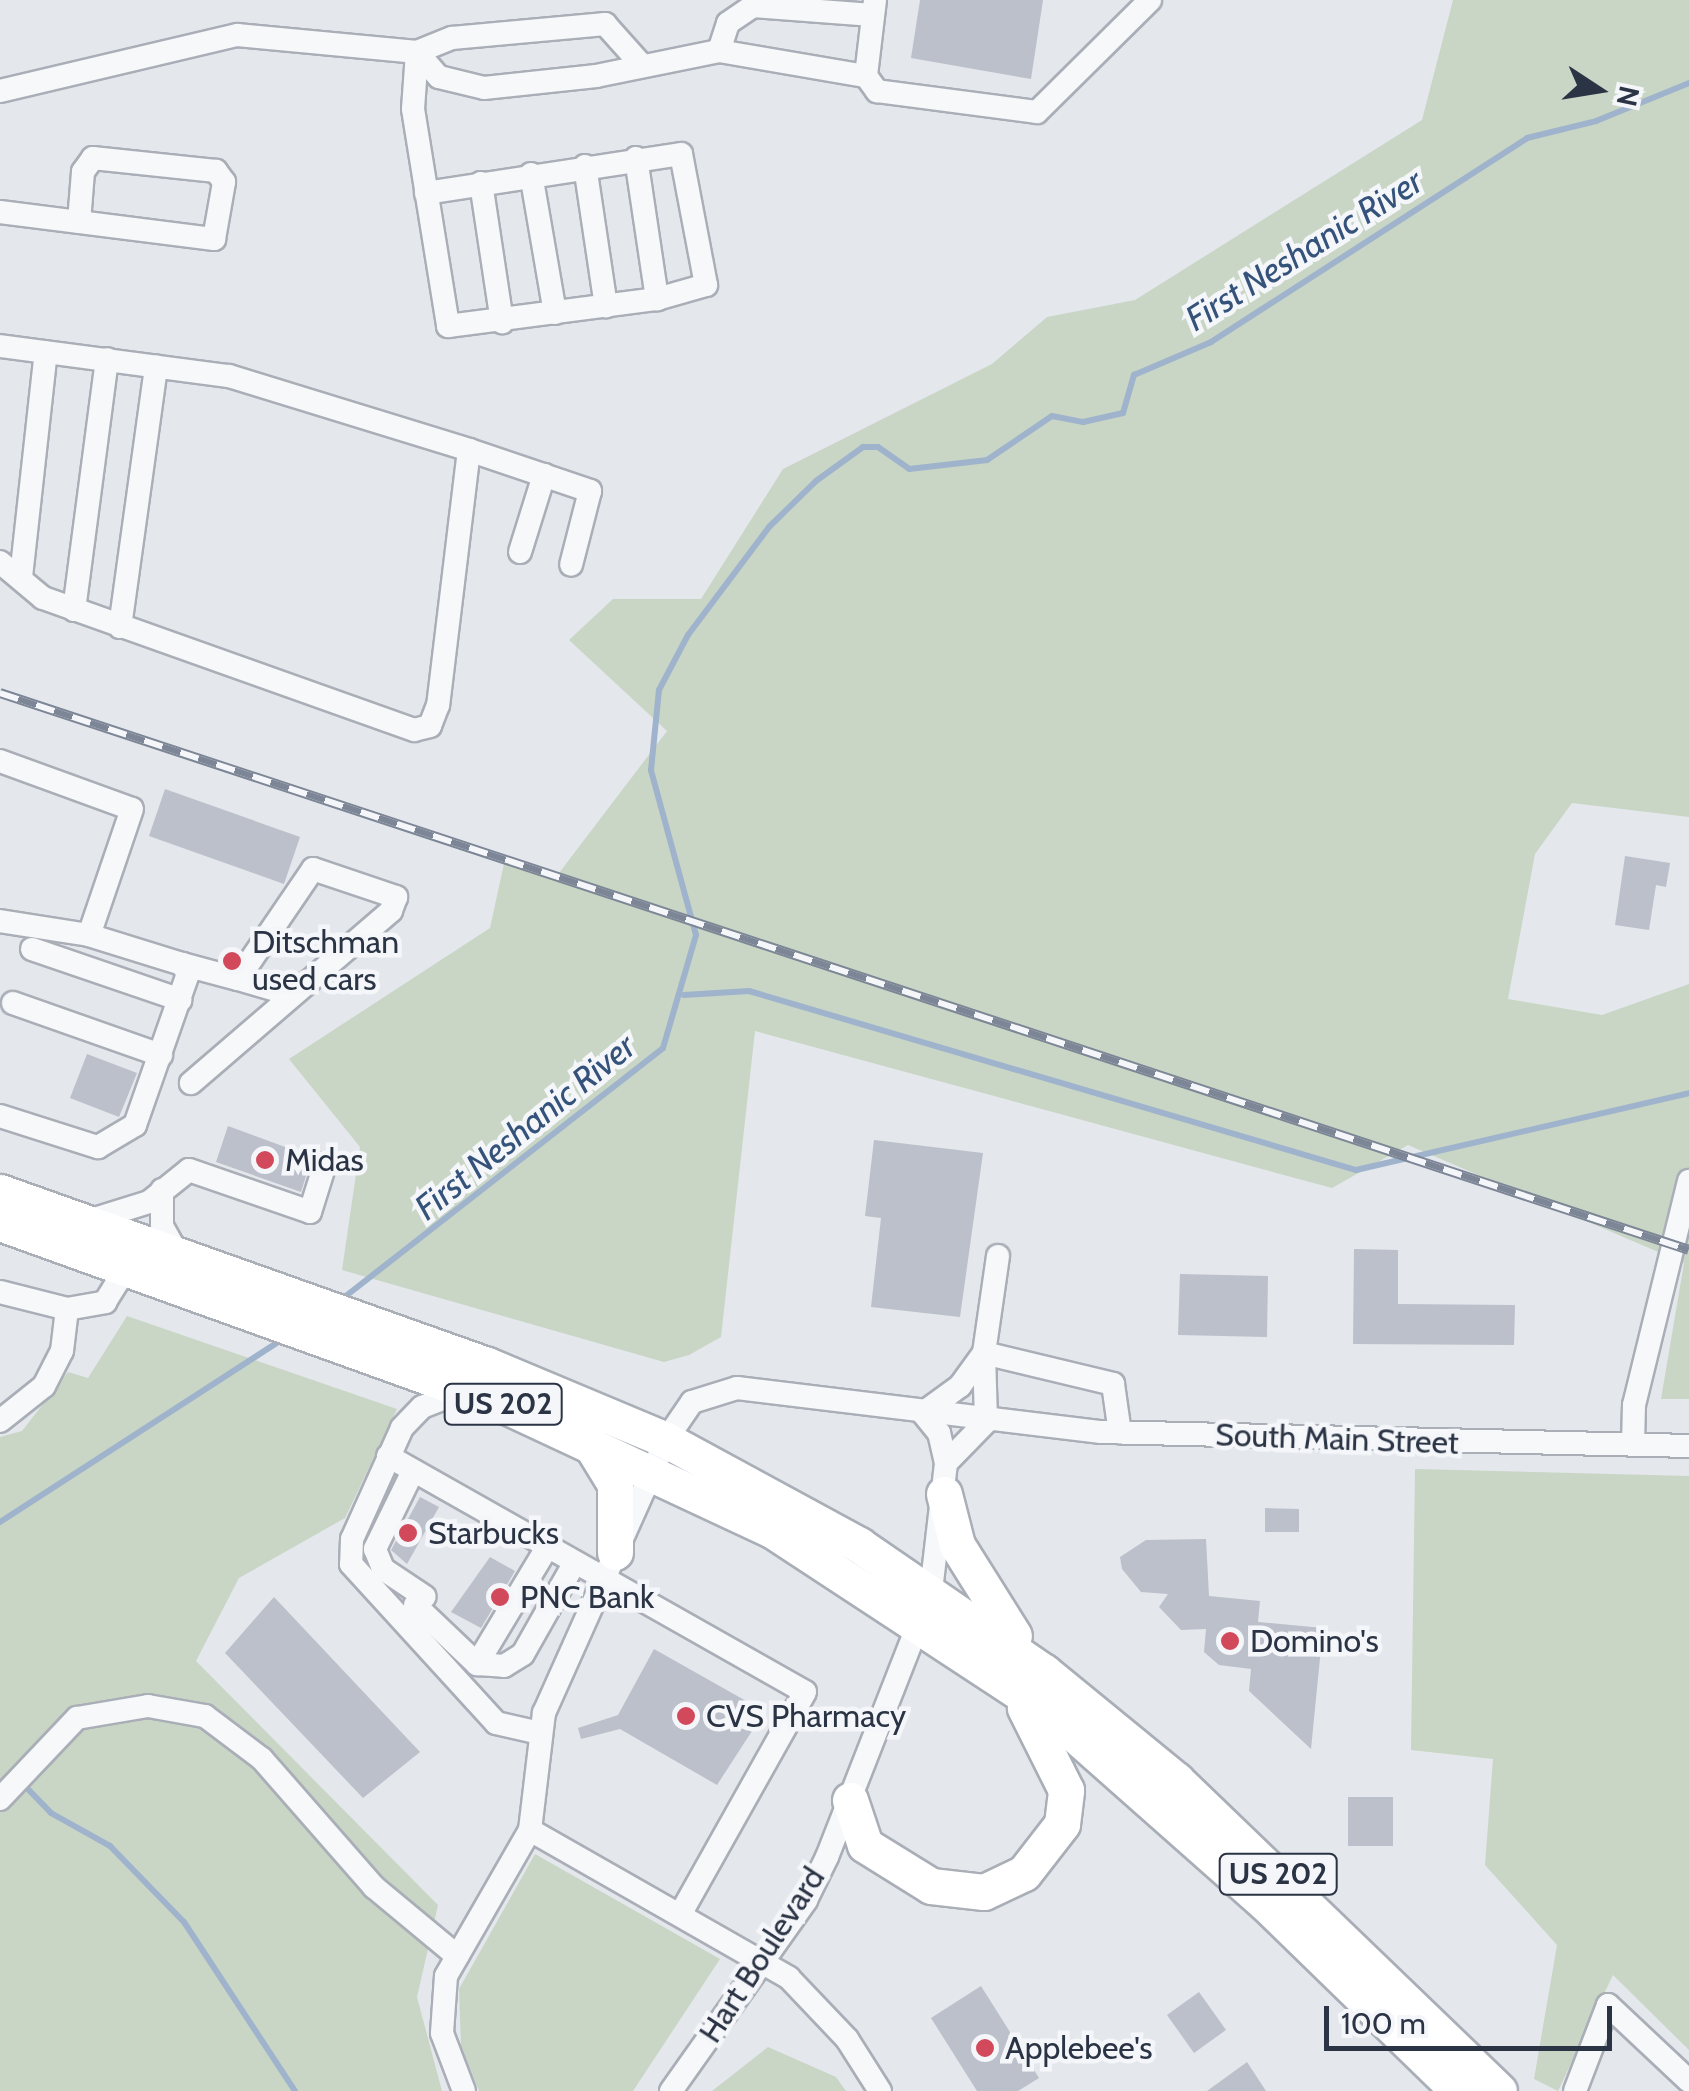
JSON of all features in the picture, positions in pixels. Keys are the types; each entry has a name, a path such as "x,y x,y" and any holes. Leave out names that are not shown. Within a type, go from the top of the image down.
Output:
{"highway":[{"name":"US 202","path":"0,1192 177,1253 274,1305"},
{"name":"US 202","path":"0,1223 126,1268 274,1305 660,1455 1044,1672 1248,1846 1499,2091"},
{"name":"US 202","path":"359,1335 465,1390 587,1439 660,1455"},
{"path":"587,1439 614,1484 608,1567"},
{"path":"945,1478 957,1545 990,1608 1044,1672"},
{"name":"US 202","path":"926,1608 1002,1680 1194,1837 1458,2091"},
{"path":"850,1800 865,1844 931,1886 984,1892 1024,1873 1062,1824 1066,1790 1043,1731 1002,1680"}],"street":[{"path":"719,51 728,23 753,6 874,7 866,76 877,91 1036,112 1150,0"},
{"path":"0,91 205,37 416,52 452,38 605,24 640,62"},
{"path":"416,52 439,77 484,88 596,76 640,62 719,51 866,76"},
{"path":"416,52 412,110 448,326 657,299 706,285 682,154 426,193"},
{"path":"0,212 79,222 214,239 224,182 216,171 93,158 83,172 79,222"},
{"path":"636,158 657,299"},
{"path":"585,166 606,306"},
{"path":"531,174 555,314"},
{"path":"481,183 502,322"},
{"path":"0,346 156,366 331,402 544,475 593,496 571,565"},
{"path":"21,577 46,352"},
{"path":"74,610 106,360"},
{"path":"120,628 156,366"},
{"path":"0,562 74,610 414,730 430,726 469,450"},
{"path":"520,552 544,475"},
{"path":"0,761 132,809 89,935"},
{"path":"190,1083 390,912 392,892 314,869 238,980"},
{"path":"0,921 89,935 294,995"},
{"path":"32,949 182,1000"},
{"path":"0,1116 98,1147 111,1144 134,1125 182,1000 182,964"},
{"path":"13,1003 161,1055"},
{"path":"85,1222 128,1211 189,1170 310,1212 325,1164"},
{"path":"1633,1445 1634,1405 1689,1182"},
{"path":"162,1190 162,1226 177,1253"},
{"path":"945,1478 986,1422 984,1353 998,1256"},
{"path":"0,1292 67,1309 105,1302 126,1268"},
{"path":"0,1421 28,1404 62,1351 67,1309"},
{"path":"926,1608 945,1478 922,1413 960,1386 984,1353"},
{"path":"984,1353 1113,1384 1120,1433"},
{"name":"South Main Street","path":"530,1830 540,1733 608,1567 660,1455 692,1402 722,1389 986,1422 1120,1433 1689,1446"},
{"path":"465,1390 422,1406 388,1456 352,1540 354,1571 496,1723 540,1733"},
{"path":"388,1456 560,1556 608,1567 805,1692 680,1914"},
{"path":"413,1471 375,1549 383,1569 489,1665 560,1556"},
{"name":"Hart Boulevard","path":"671,2091 806,1900 926,1608"},
{"path":"0,1799 77,1718 148,1706 204,1716 262,1759 374,1887 457,1956"},
{"path":"464,2091 440,2015 457,1956 530,1830 763,1962 823,2009 880,2091"},
{"path":"1575,2091 1608,2005 1689,2081"}],"green space":[{"path":"1453,0 1689,0 1689,817 1572,803 1535,854 1508,999 1602,1015 1689,984 1689,1399 1661,1399 1684,1263 1408,1145 1332,1188 755,1031 721,1337 689,1355 664,1362 342,1270 360,1147 289,1059 490,928 505,859 556,877 667,731 569,640 613,599 701,599 783,469 992,364 1047,317 1135,300 1422,120"},
{"path":"127,1316 397,1409 345,1518 239,1578 196,1661 438,1905 417,1997 442,2091 0,2091 0,1437 22,1431 68,1372 88,1378"},
{"path":"1415,1469 1689,1476 1689,2050 1613,1975 1558,2091 1534,2079 1557,1945 1485,1865 1493,1759 1411,1750"},
{"path":"535,1854 720,1959 633,2091 479,2091 461,2046 459,1989"},
{"path":"768,2047 836,2077 846,2091 712,2091"}],"building":[{"path":"920,0 1043,0 1031,79 911,58"},
{"path":"165,789 300,837 284,884 149,836"},
{"path":"1625,856 1670,863 1666,887 1656,885 1649,930 1615,925"},
{"path":"87,1054 137,1073 119,1117 70,1098"},
{"name":"Midas","path":"228,1126 312,1157 301,1192 216,1162"},
{"path":"874,1140 983,1153 960,1317 871,1307 881,1218 865,1216"},
{"path":"1354,1249 1398,1250 1398,1304 1515,1305 1514,1345 1353,1344"},
{"path":"1180,1274 1268,1276 1267,1337 1178,1335"},
{"name":"Starbucks","path":"420,1497 439,1507 407,1564 391,1550"},
{"path":"1265,1508 1299,1509 1299,1532 1265,1532"},
{"path":"1206,1539 1209,1596 1260,1601 1258,1622 1323,1628 1311,1749 1249,1691 1251,1669 1219,1665 1204,1652 1206,1629 1181,1630 1159,1607 1168,1594 1141,1592 1122,1569 1120,1557 1146,1540"},
{"path":"490,1557 515,1571 481,1628 451,1612"},
{"path":"274,1597 420,1752 363,1798 225,1653"},
{"name":"CVS Pharmacy","path":"654,1649 755,1706 754,1728 717,1785 620,1729 581,1739 578,1728 618,1715"},
{"path":"1348,1797 1393,1797 1393,1846 1348,1846"},
{"name":"Applebee's","path":"981,1986 1039,2078 1018,2091 977,2091 931,2018"},
{"path":"1199,1992 1226,2030 1194,2053 1167,2015"},
{"path":"1247,2062 1266,2091 1207,2091"}],"waterway":[{"name":"First Neshanic River","path":"342,1299 663,1048 696,935 651,770 659,690 688,635 769,527 816,481 863,447 878,447 909,469 987,460 1052,416 1083,422 1123,413 1134,375 1211,342 1527,138 1596,121 1689,83"},
{"path":"684,995 749,991 1356,1170 1689,1093"},
{"name":"First Neshanic River","path":"0,1522 286,1337"},
{"path":"26,1787 51,1813 110,1846 184,1922 295,2091"}],"railway":[{"path":"0,693 1689,1250"}],"place":[{"name":"Ditschman used cars","path":"232,961"},
{"name":"Midas","path":"265,1160"},
{"name":"Starbucks","path":"408,1533"},
{"name":"PNC Bank","path":"500,1597"},
{"name":"Domino's","path":"1230,1641"},
{"name":"CVS Pharmacy","path":"686,1716"},
{"name":"Applebee's","path":"985,2048"}]}
